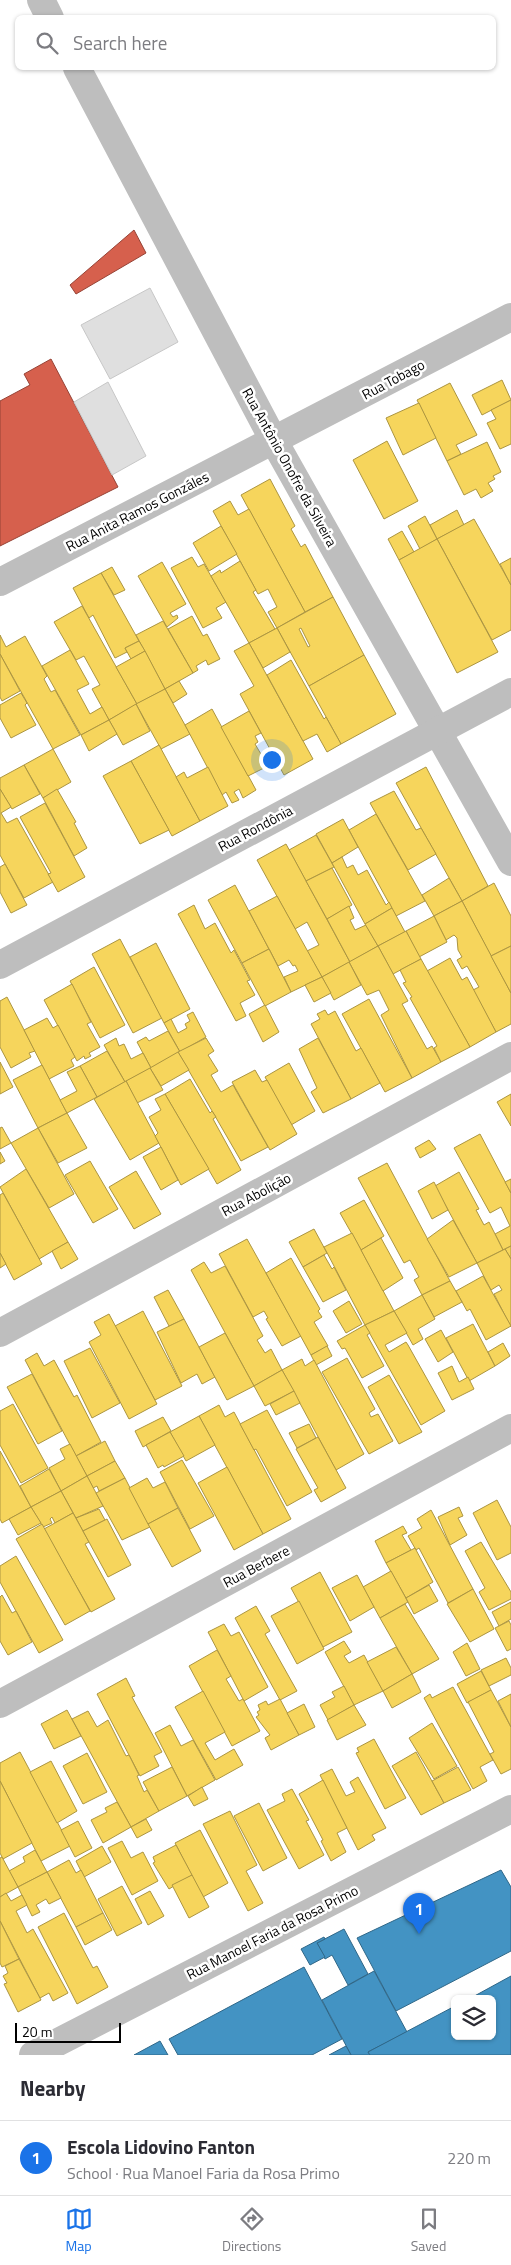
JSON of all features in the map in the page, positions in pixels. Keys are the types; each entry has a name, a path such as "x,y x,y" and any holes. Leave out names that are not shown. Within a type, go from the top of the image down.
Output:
{"street":[{"path":"41,0 48,15"},
{"name":"Rua Antônio Onofre da Silveira","path":"77,70 274,441 511,862"},
{"name":"Rua Tobago","path":"274,441 511,317"},
{"name":"Rua Anita Ramos Gonzáles","path":"0,582 274,441"},
{"name":"Rua Rondônia","path":"0,965 511,692"},
{"name":"Rua Abolição","path":"0,1333 511,1056"},
{"name":"Rua Berbere","path":"0,1704 511,1428"},
{"name":"Rua Manoel Faria da Rosa Primo","path":"33,2055 510,1812"}],"building: Homes":[{"path":"502,380 511,400 482,415 472,395"},
{"path":"450,383 477,435 456,445 461,454 447,461 417,400"},
{"path":"511,400 511,444 500,449 487,423 496,419 491,410"},
{"path":"419,403 436,438 403,455 386,418"},
{"path":"387,441 418,501 384,519 353,460"},
{"path":"487,442 501,472 493,476 495,479 488,483 493,491 481,498 476,489 464,495 447,461"},
{"path":"270,479 295,526 291,529 301,547 305,544 333,597 305,612 241,495"},
{"path":"230,501 238,515 249,509 305,612 277,628 268,612 277,607 268,589 258,594 213,511"},
{"path":"457,510 464,525 437,539 430,525"},
{"path":"425,516 437,539 420,549 408,526"},
{"path":"474,519 511,585 511,630 492,640 437,539"},
{"path":"221,526 237,554 209,571 193,543"},
{"path":"402,531 414,552 399,560 388,539"},
{"path":"437,539 498,652 457,673 399,560"},
{"path":"192,557 198,567 204,564 226,602 216,608 222,618 203,628 171,568"},
{"path":"511,558 511,585 500,564"},
{"path":"240,561 256,590 253,592 275,629 249,643 211,576 220,570 221,573"},
{"path":"162,562 186,604 170,613 173,617 177,615 178,618 167,627 138,576"},
{"path":"112,567 125,590 114,595 101,573"},
{"path":"101,573 139,641 125,648 127,652 115,658 93,615 89,618 73,588"},
{"path":"333,597 364,655 309,686 277,628","holes":["301,628 310,646 308,647 299,629"]},
{"path":"82,606 137,704 109,720 92,689 100,685 84,656 76,660 54,622"},
{"path":"192,616 203,636 207,634 220,659 208,665 206,660 196,666 198,670 193,673 168,629"},
{"path":"163,621 193,673 165,689 136,635"},
{"path":"277,628 290,652 263,668 249,643"},
{"path":"0,635 6,647 25,636 47,676 44,679 51,692 55,690 80,735 53,749 0,654"},
{"path":"139,641 145,651 131,659 125,648"},
{"path":"249,643 313,759 284,775 240,694 254,686 234,651"},
{"path":"70,650 89,684 77,690 90,714 102,707 109,720 81,735 42,666"},
{"path":"145,651 165,689 137,704 116,667"},
{"path":"0,654 20,691 2,701 0,697"},
{"path":"364,655 396,714 341,744 309,686"},
{"path":"291,660 324,719 326,717 341,744 327,752 317,734 303,741 267,675"},
{"path":"179,681 187,694 173,703 165,689"},
{"path":"165,689 190,734 161,749 136,704"},
{"path":"21,693 36,725 11,738 0,718 0,705"},
{"path":"136,704 150,731 123,745 109,720"},
{"path":"212,709 256,790 243,798 239,789 234,792 239,800 232,803 226,792 222,795 185,725"},
{"path":"249,711 261,733 255,736 258,742 255,744 268,766 248,776 221,727"},
{"path":"109,720 117,734 89,751 81,735"},
{"path":"159,745 200,821 172,836 131,761"},
{"path":"53,749 71,782 43,798 24,765"},
{"path":"131,761 169,830 140,844 103,776"},
{"path":"24,765 40,794 12,809 0,789 0,778"},
{"path":"208,767 228,806 200,821 176,777 184,772 187,778"},
{"path":"426,767 488,886 462,901 396,783"},
{"path":"0,789 11,807 1,813 7,823 17,818 53,882 24,898 0,855"},
{"path":"57,789 76,822 74,823 87,848 74,856 43,798"},
{"path":"394,791 416,830 421,828 436,854 408,870 370,803"},
{"path":"45,803 85,877 58,892 48,874 51,873 20,817"},
{"path":"376,814 425,901 396,916 349,830"},
{"path":"343,819 358,847 332,863 316,834"},
{"path":"316,835 334,867 306,881 289,850"},
{"path":"286,844 350,962 322,977 307,951 319,945 307,922 295,929 257,860"},
{"path":"342,857 347,868 353,865 358,875 367,870 386,905 389,902 392,908 365,924 332,863"},
{"path":"5,864 27,905 11,913 0,892 0,867"},
{"path":"332,868 352,905 327,919 306,881"},
{"path":"449,878 462,901 434,916 422,895"},
{"path":"494,883 511,916 511,946 491,956 462,901"},
{"path":"235,885 269,949 242,963 208,900"},
{"path":"277,896 322,977 291,992 284,977 298,971 295,965 293,966 289,960 278,966 249,911"},
{"path":"462,901 511,993 511,1024 496,1032 473,990 479,987 467,966 462,969 457,960 462,957 458,950 457,938 454,935 446,940 434,916"},
{"path":"194,905 205,929 215,923 231,953 234,950 250,980 247,981 255,995 240,1003 246,1016 236,1021 178,914"},
{"path":"349,906 354,918 350,920 355,930 366,925 378,946 350,962 327,919"},
{"path":"392,908 405,932 378,946 365,924"},
{"path":"434,916 447,942 419,957 406,931"},
{"path":"406,931 421,959 393,974 378,946"},
{"path":"120,939 162,1018 133,1033 92,954"},
{"path":"156,943 190,1009 164,1023 130,957"},
{"path":"378,946 408,1001 402,1004 427,1049 432,1046 441,1062 412,1078 381,1015 389,1010 379,990 367,995 349,962"},
{"path":"511,946 511,993 491,956"},
{"path":"269,949 291,992 265,1006 242,963"},
{"path":"450,958 462,980 467,977 496,1032 470,1047 427,971"},
{"path":"421,959 470,1047 441,1062 434,1048 437,1046 410,998 412,997 403,983 406,982 400,970"},
{"path":"349,962 361,985 334,1000 322,977"},
{"path":"94,967 125,1025 100,1038 70,981"},
{"path":"322,977 331,993 314,1002 305,985"},
{"path":"72,984 91,1022 87,1024 100,1047 89,1053 91,1056 85,1059 84,1056 77,1061 44,1000"},
{"path":"7,997 35,1051 29,1053 31,1057 11,1068 0,1047 0,1001"},
{"path":"369,999 412,1078 385,1092 342,1014"},
{"path":"265,1005 279,1032 263,1042 249,1014"},
{"path":"325,1010 328,1015 335,1011 356,1051 361,1048 380,1083 351,1099 311,1024 320,1019 317,1014"},
{"path":"193,1012 206,1037 180,1052 164,1023 171,1019 178,1033 187,1028 185,1024 190,1021 187,1015"},
{"path":"47,1018 53,1028 58,1025 75,1057 71,1060 74,1066 49,1079 24,1030"},
{"path":"168,1031 180,1052 151,1068 137,1042 146,1037 149,1041"},
{"path":"116,1038 119,1046 124,1044 131,1059 143,1053 151,1068 125,1082 104,1045"},
{"path":"206,1038 214,1051 208,1055 218,1071 211,1075 221,1092 233,1085 268,1147 241,1161 178,1052"},
{"path":"318,1038 351,1099 323,1113 311,1092 317,1088 299,1049"},
{"path":"107,1051 125,1082 97,1097 80,1066"},
{"path":"178,1052 189,1070 161,1086 150,1068"},
{"path":"0,1062 13,1087 0,1094"},
{"path":"289,1063 315,1111 291,1125 265,1077"},
{"path":"42,1065 67,1113 38,1128 13,1080"},
{"path":"80,1066 97,1097 67,1113 60,1100 77,1091 67,1072"},
{"path":"150,1068 163,1090 137,1103 126,1081"},
{"path":"255,1070 262,1082 267,1080 297,1134 270,1150 232,1082"},
{"path":"190,1079 210,1113 212,1111 216,1117 213,1119 241,1170 217,1184 165,1094"},
{"path":"126,1081 159,1143 130,1160 94,1099"},
{"path":"165,1094 209,1169 181,1185 155,1136 158,1133 149,1117 161,1110 155,1099"},
{"path":"511,1094 511,1126 497,1102"},
{"path":"67,1113 87,1148 58,1163 38,1128"},
{"path":"2,1127 11,1143 0,1149 0,1128"},
{"path":"38,1128 74,1194 49,1208 11,1143"},
{"path":"480,1134 511,1193 511,1246 503,1250 495,1234 510,1226 501,1207 490,1213 454,1148"},
{"path":"429,1140 436,1149 420,1158 415,1148"},
{"path":"161,1147 178,1180 161,1190 143,1157"},
{"path":"0,1152 5,1161 0,1164"},
{"path":"90,1161 118,1209 93,1223 65,1175"},
{"path":"387,1163 450,1281 422,1295 414,1280 419,1277 410,1260 404,1263 358,1178"},
{"path":"26,1169 68,1242 39,1259 0,1187"},
{"path":"136,1171 161,1214 134,1229 109,1187"},
{"path":"459,1172 479,1209 476,1210 484,1225 489,1222 503,1250 477,1263 435,1186"},
{"path":"511,1179 511,1193 505,1182"},
{"path":"434,1182 448,1210 432,1219 418,1191"},
{"path":"3,1193 42,1264 14,1280 0,1253 0,1195"},
{"path":"364,1200 384,1236 361,1250 340,1213"},
{"path":"453,1220 477,1263 449,1277 427,1239"},
{"path":"314,1229 327,1253 303,1267 289,1242"},
{"path":"352,1233 394,1311 365,1325 324,1247"},
{"path":"381,1238 403,1278 383,1291 361,1250"},
{"path":"247,1239 301,1336 282,1346 266,1319 268,1318 264,1311 253,1317 219,1254"},
{"path":"68,1242 78,1259 61,1269 52,1251"},
{"path":"511,1246 511,1259 505,1249"},
{"path":"505,1249 511,1259 511,1327 494,1294 502,1290 499,1285 491,1290 477,1263"},
{"path":"0,1253 6,1264 0,1268"},
{"path":"324,1255 332,1269 334,1267 346,1290 323,1302 303,1267"},
{"path":"291,1258 320,1309 318,1311 322,1317 314,1322 328,1346 311,1355 266,1273"},
{"path":"204,1262 211,1273 225,1266 263,1336 257,1340 265,1353 271,1349 282,1370 254,1386 191,1270"},
{"path":"483,1276 511,1326 486,1340 470,1309 467,1311 456,1291"},
{"path":"450,1281 462,1302 434,1317 422,1295"},
{"path":"168,1290 184,1319 169,1326 154,1297"},
{"path":"422,1295 435,1319 418,1329 423,1339 413,1345 394,1311"},
{"path":"349,1301 362,1324 346,1333 333,1311"},
{"path":"143,1311 182,1386 155,1400 115,1326"},
{"path":"394,1311 407,1333 385,1345 389,1352 406,1342 445,1411 421,1425 365,1325"},
{"path":"109,1314 157,1404 129,1419 89,1342 101,1335 94,1322"},
{"path":"184,1319 215,1377 202,1384 197,1374 181,1383 157,1332"},
{"path":"473,1324 495,1366 469,1381 446,1338"},
{"path":"365,1325 370,1333 367,1335 384,1366 362,1378 345,1348 342,1349 337,1341"},
{"path":"441,1330 453,1352 438,1362 425,1339"},
{"path":"225,1333 254,1386 227,1400 199,1347"},
{"path":"503,1343 510,1356 495,1366 488,1352"},
{"path":"327,1346 332,1356 316,1365 311,1355"},
{"path":"90,1348 120,1403 92,1418 64,1361"},
{"path":"37,1353 44,1366 54,1360 74,1397 77,1395 101,1442 76,1456 25,1360"},
{"path":"347,1358 375,1409 369,1413 371,1417 378,1414 393,1441 369,1454 322,1372"},
{"path":"302,1359 305,1366 314,1360 364,1454 336,1470 282,1370"},
{"path":"452,1366 459,1382 468,1377 474,1389 452,1400 438,1373"},
{"path":"282,1370 294,1391 265,1406 254,1386"},
{"path":"32,1374 62,1431 38,1444 7,1387"},
{"path":"389,1375 422,1432 399,1444 368,1387"},
{"path":"294,1391 300,1403 276,1415 270,1404"},
{"path":"13,1404 48,1468 21,1483 0,1445 0,1411"},
{"path":"219,1405 225,1417 234,1412 291,1519 263,1534 199,1416"},
{"path":"267,1410 312,1492 287,1506 240,1424"},
{"path":"199,1416 215,1445 186,1461 170,1432"},
{"path":"163,1417 171,1431 143,1447 135,1431"},
{"path":"309,1424 316,1438 297,1448 289,1433"},
{"path":"170,1432 184,1456 164,1467 163,1465 158,1468 146,1445"},
{"path":"318,1437 346,1488 321,1502 314,1490 318,1488 296,1449"},
{"path":"105,1441 115,1461 87,1476 76,1456"},
{"path":"70,1444 87,1476 61,1491 49,1468 65,1459 60,1449"},
{"path":"0,1451 31,1507 2,1523 0,1519"},
{"path":"182,1460 214,1516 190,1529 160,1472"},
{"path":"115,1461 125,1478 99,1491 97,1486 93,1488 87,1476"},
{"path":"227,1467 263,1534 234,1550 198,1483"},
{"path":"49,1469 61,1491 31,1507 20,1486"},
{"path":"87,1476 103,1506 76,1518 61,1491"},
{"path":"125,1478 150,1527 122,1540 96,1493"},
{"path":"147,1478 153,1488 165,1482 178,1508 148,1524 129,1488"},
{"path":"61,1491 73,1513 55,1523 52,1517 50,1519 52,1523 43,1527 31,1507"},
{"path":"497,1500 511,1527 511,1553 497,1560 473,1513"},
{"path":"31,1507 41,1523 18,1535 9,1519"},
{"path":"459,1507 463,1516 458,1518 467,1535 450,1545 438,1517"},
{"path":"178,1508 201,1551 172,1567 148,1524"},
{"path":"99,1509 105,1520 83,1531 76,1518"},
{"path":"431,1510 473,1589 448,1603 419,1548 416,1550 408,1536 422,1528 417,1519"},
{"path":"73,1513 89,1542 85,1544 115,1599 91,1612 44,1529"},
{"path":"107,1519 131,1565 108,1577 83,1531"},
{"path":"42,1524 90,1611 65,1625 16,1539"},
{"path":"403,1526 407,1533 402,1535 411,1550 386,1563 375,1541"},
{"path":"481,1542 511,1592 511,1599 489,1610 479,1592 485,1588 465,1551"},
{"path":"415,1548 433,1582 406,1598 386,1563"},
{"path":"16,1556 63,1640 39,1653 0,1582 0,1566"},
{"path":"391,1571 408,1602 380,1618 363,1587"},
{"path":"320,1572 352,1632 323,1647 291,1588"},
{"path":"357,1575 374,1607 350,1621 332,1588"},
{"path":"429,1585 438,1601 414,1614 406,1598"},
{"path":"473,1589 494,1629 470,1642 447,1604"},
{"path":"2,1595 12,1613 16,1611 32,1642 8,1655 0,1641 0,1597"},
{"path":"299,1601 324,1649 297,1664 271,1616"},
{"path":"511,1602 511,1619 499,1626 492,1612"},
{"path":"405,1604 439,1659 412,1674 380,1618"},
{"path":"256,1606 270,1631 265,1634 297,1691 280,1700 235,1618"},
{"path":"509,1621 511,1625 511,1649 507,1651 495,1628"},
{"path":"224,1624 231,1636 239,1632 268,1687 244,1701 208,1632"},
{"path":"344,1641 351,1652 344,1656 349,1663 364,1655 383,1691 354,1705 325,1652"},
{"path":"467,1643 480,1669 466,1676 453,1652"},
{"path":"396,1647 412,1674 383,1691 367,1662"},
{"path":"217,1650 231,1676 226,1679 239,1701 243,1699 260,1731 232,1746 189,1666"},
{"path":"506,1658 511,1668 511,1675 489,1686 481,1670"},
{"path":"481,1671 491,1690 467,1703 457,1684"},
{"path":"412,1674 421,1692 392,1708 383,1691"},
{"path":"126,1678 135,1696 132,1697 162,1752 154,1756 159,1766 140,1776 97,1694"},
{"path":"344,1686 354,1705 328,1720 320,1705 335,1697 332,1692"},
{"path":"453,1687 493,1760 480,1767 487,1781 473,1789 424,1698 430,1694 432,1698"},
{"path":"491,1690 511,1727 511,1769 501,1774 490,1754 494,1752 468,1702"},
{"path":"203,1691 225,1732 205,1743 215,1760 234,1749 243,1765 216,1780 175,1707"},
{"path":"511,1694 511,1727 498,1701"},
{"path":"280,1699 299,1735 271,1750 265,1738 270,1735 256,1717 259,1715 257,1712 260,1710 258,1705 266,1701 268,1705"},
{"path":"304,1704 315,1727 299,1735 287,1713"},
{"path":"354,1705 366,1725 337,1740 327,1720"},
{"path":"67,1710 81,1736 54,1749 41,1724"},
{"path":"88,1711 97,1727 108,1720 126,1756 129,1755 139,1775 137,1776 144,1792 147,1790 159,1811 131,1827 72,1719"},
{"path":"432,1723 457,1766 434,1779 409,1738"},
{"path":"170,1725 181,1746 193,1740 215,1780 187,1796 155,1733"},
{"path":"374,1739 406,1798 385,1809 356,1753 359,1752 357,1748"},
{"path":"20,1752 70,1846 41,1861 0,1781 0,1763"},
{"path":"416,1752 444,1803 421,1815 392,1766"},
{"path":"87,1753 107,1792 83,1804 63,1766"},
{"path":"51,1761 77,1811 57,1823 30,1772"},
{"path":"172,1767 187,1796 159,1811 143,1782"},
{"path":"458,1767 471,1790 444,1803 432,1781"},
{"path":"332,1769 346,1796 355,1792 350,1782 358,1777 386,1828 372,1835 375,1840 358,1850 320,1775"},
{"path":"323,1780 347,1828 337,1833 346,1852 331,1861 321,1841 323,1840 299,1794"},
{"path":"0,1781 32,1843 3,1859 0,1853"},
{"path":"202,1787 208,1799 194,1806 188,1796"},
{"path":"292,1789 309,1820 306,1821 324,1855 299,1869 267,1810 285,1801 282,1794"},
{"path":"117,1802 131,1827 103,1843 91,1820 107,1812 105,1808"},
{"path":"259,1803 287,1858 263,1871 234,1816"},
{"path":"230,1811 257,1865 246,1871 263,1903 248,1911 203,1824"},
{"path":"146,1819 152,1830 137,1838 131,1827"},
{"path":"78,1821 92,1848 75,1857 61,1830"},
{"path":"200,1830 228,1883 203,1897 175,1843"},
{"path":"122,1841 131,1858 143,1852 158,1881 132,1895 108,1848"},
{"path":"176,1845 192,1875 169,1889 153,1863 155,1862 153,1857"},
{"path":"102,1846 111,1862 84,1877 76,1861"},
{"path":"35,1850 47,1872 18,1887 9,1871 25,1862 23,1857"},
{"path":"2,1857 18,1887 0,1897 0,1858"},
{"path":"69,1860 76,1873 81,1870 103,1913 76,1927 47,1872"},
{"path":"47,1872 61,1898 49,1904 46,1899 36,1905 40,1912 32,1916 18,1887"},
{"path":"192,1875 209,1907 189,1918 172,1885"},
{"path":"122,1886 142,1923 117,1936 98,1899"},
{"path":"150,1891 164,1916 148,1925 135,1899"},
{"path":"6,1893 11,1901 22,1895 27,1905 16,1911 27,1933 33,1929 68,1993 53,2001 49,1993 40,1998 0,1921 0,1897"},
{"path":"64,1913 93,1968 97,1966 108,1987 77,2004 38,1927"},
{"path":"103,1913 112,1930 85,1945 76,1927"},
{"path":"0,1921 19,1959 2,1967 0,1963"},
{"path":"19,1959 41,2000 18,2012 4,1984 7,1983 3,1976 8,1973 5,1966"}],"building: Shops":[{"path":"134,230 146,253 76,294 70,285"},
{"path":"51,359 118,487 0,546 0,401 30,385 24,374"}],"building: Schools":[{"path":"501,1870 511,1887 511,1951 396,2011 357,1938"},
{"path":"344,1929 368,1974 348,1985 332,1955 325,1959 317,1943"},
{"path":"324,1937 325,1939 317,1943 325,1957 310,1965 301,1949"},
{"path":"304,1967 342,2039 312,2055 178,2055 169,2039"},
{"path":"374,1971 407,2032 368,2052 370,2055 351,2055 322,2000"},
{"path":"511,1976 511,2055 370,2055 368,2052 451,2008 451,2040 496,2040 496,1995 476,1995"},
{"path":"160,2041 168,2055 134,2055"},
{"path":"346,2046 351,2055 329,2055"}],"building: Other":[{"path":"150,288 178,342 110,379 81,325"},
{"path":"108,382 146,456 112,475 74,402"}],"place":[{"name":"Escola Lidovino Fanton","path":"419,1934"}]}
